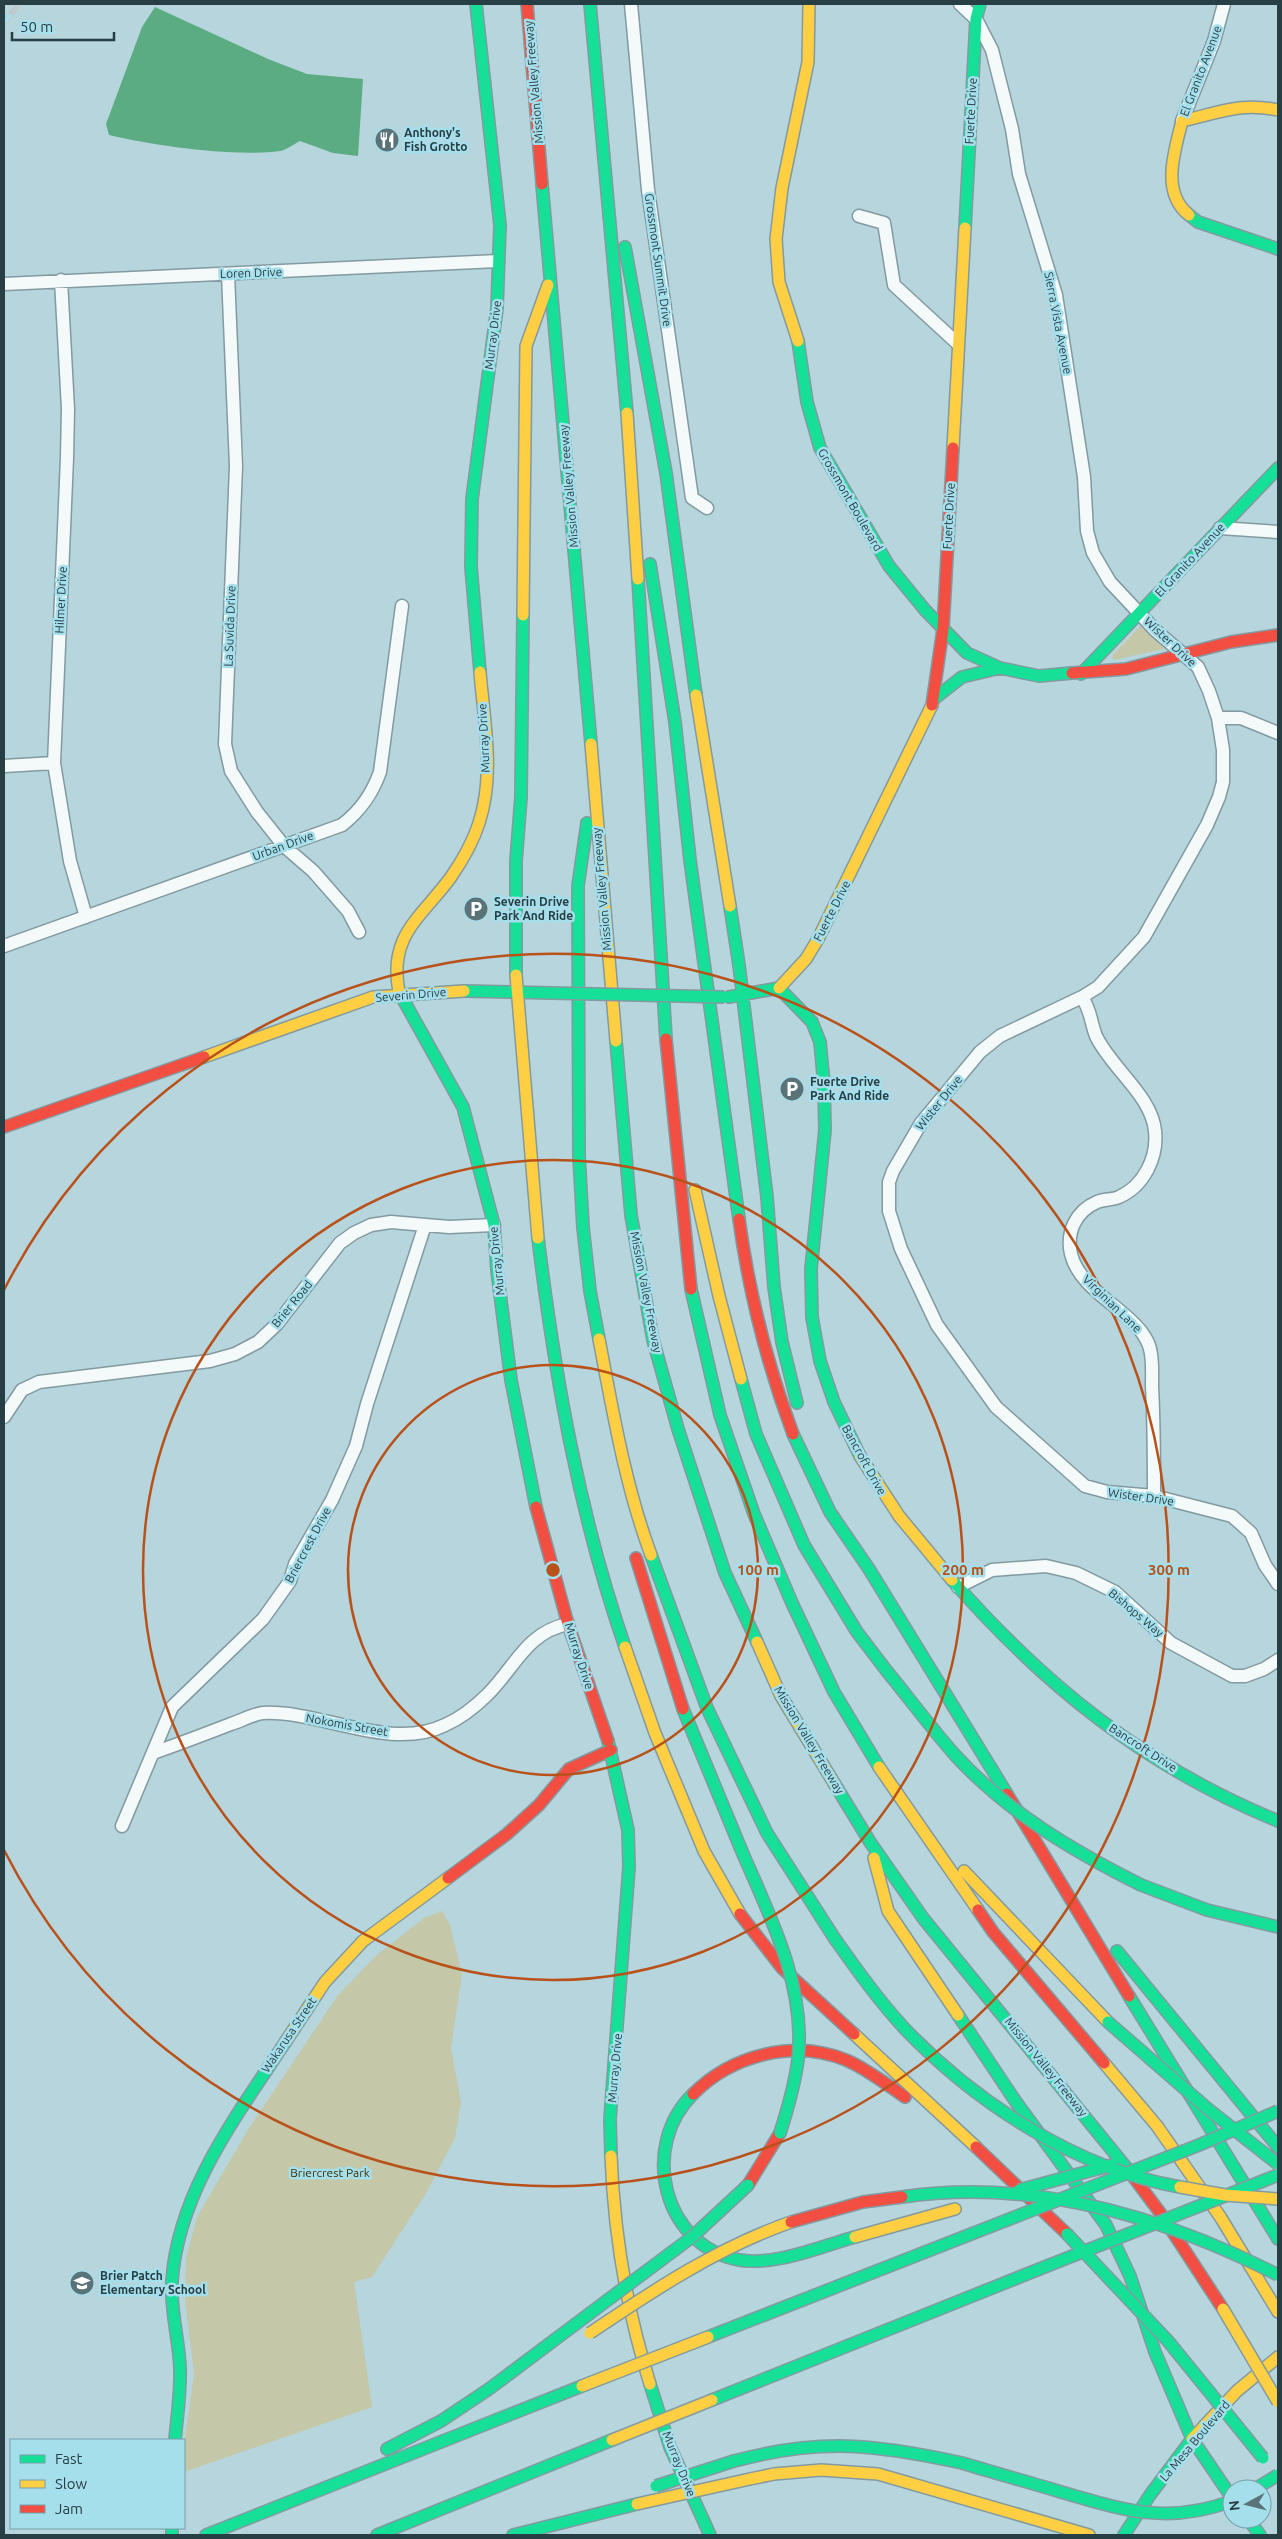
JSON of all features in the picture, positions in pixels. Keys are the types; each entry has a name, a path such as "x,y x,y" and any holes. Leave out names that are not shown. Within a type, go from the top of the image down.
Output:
{"main road":[{"name":"Murray Drive","path":"476,4 500,225 497,308 472,499 471,567 487,757 486,790 478,823 467,850 451,877 410,926 399,950 395,972 399,994 463,1107 494,1225 497,1270 511,1380 537,1514 568,1624 611,1750 628,1830 627,1900 610,2120 612,2179 618,2235 630,2310 648,2377 670,2448 710,2535"},
{"name":"Mission Valley Freeway","path":"528,4 631,1214 653,1340 678,1429 725,1573 781,1696 870,1842 923,1918 1114,2150 1161,2214 1223,2309 1278,2402"},
{"path":"590,4 628,419 663,1004 691,1287 720,1415 754,1514 792,1603 834,1692 872,1758 993,1932 1157,2126 1252,2268 1278,2312"},
{"name":"Grossmont Boulevard","path":"809,4 808,62 782,188 776,240 776,263 779,282 797,337 807,402 820,448 889,566 943,629 967,653 1000,668 1040,676 1126,669 1231,642 1278,634"},
{"name":"Fuerte Drive","path":"779,988 806,959 818,939 930,714 935,698 943,629 976,19 980,4"},
{"path":"599,99 666,473 699,714 744,995 767,1197 774,1287 782,1342 800,1414"},
{"path":"1182,121 1232,106 1255,105 1278,110"},
{"name":"El Granito Avenue","path":"1182,121 1172,170 1172,186 1180,208 1198,222 1278,249"},
{"path":"551,276 526,346 521,797 516,861 516,991 542,1281 550,1336 572,1454 608,1598 639,1692 678,1792 704,1851 734,1906 782,1968 940,2112 1068,2234 1168,2341 1278,2477"},
{"path":"628,419 675,722 693,879 744,1257 766,1354 797,1443 830,1512 869,1569 1035,1838 1061,1885 1278,2239"},
{"name":"El Granito Avenue","path":"1081,674 1278,468"},
{"path":"935,698 962,677 1000,668"},
{"path":"279,2506 441,2421 489,2389 705,2227 728,2207 748,2185 780,2133 797,2074 800,2022 797,1996 790,1968 680,1700 634,1543 621,1452 590,1291 580,1156 577,1043 578,886 593,784"},
{"name":"Severin Drive","path":"4,1126 373,997 463,990 724,997 779,988"},
{"name":"Bancroft Drive","path":"779,988 816,1028 821,1052 825,1090 825,1138 820,1190 812,1238 810,1279 812,1317 824,1376 847,1430 877,1486 913,1535 958,1587 1051,1682 1106,1724 1169,1767 1278,1821"},
{"path":"672,1094 719,1296 756,1434 804,1545 852,1624 886,1670 956,1756 1021,1815 1088,1858 1141,1885 1207,1910 1278,1927"},
{"path":"804,1429 821,1475 869,1569"},
{"path":"621,1452 640,1525 707,1708 767,1833 835,1939 871,1990 905,2030 945,2068 981,2098 1019,2123 1082,2156 1156,2182 1227,2195 1278,2200"},
{"name":"Wakarusa Street","path":"175,2439 180,2369 172,2283 176,2249 183,2220 210,2160 258,2083 325,1982 363,1941 401,1911 440,1885 451,1874 508,1834 539,1805 569,1770 611,1750"},
{"path":"914,1820 1108,2022 1193,2096 1278,2164"},
{"path":"1035,1838 1132,1971 1278,2147"},
{"path":"870,1842 888,1911 1016,2102 1106,2225 1130,2276 1155,2352 1192,2439 1222,2484"},
{"path":"974,2146 882,2080 856,2064 837,2057 791,2050 757,2054 740,2060 705,2083 682,2110 672,2128 665,2148 663,2170 665,2189 672,2210 683,2228 698,2242 716,2254 740,2260 764,2260 790,2255 1078,2174 1199,2145"},
{"path":"206,2535 1199,2145 1278,2111"},
{"path":"377,2535 1278,2175"},
{"path":"1199,2206 1278,2190"},
{"path":"586,2335 666,2282 722,2250 759,2233 833,2209 878,2199 927,2194 977,2192 1031,2196 1073,2201 1121,2212 1181,2231 1236,2253 1278,2275"},
{"path":"489,2389 565,2347"},
{"name":"La Mesa Boulevard","path":"1124,2535 1150,2495 1192,2439 1237,2391 1278,2357"},
{"path":"513,2535 635,2499 734,2461 783,2448 848,2443 903,2449 962,2463 1127,2510 1151,2514 1178,2513 1222,2505"},
{"path":"635,2499 798,2471 848,2471 878,2474 1089,2535"}],"street":[{"name":"Grossmont Summit Drive","path":"631,4 648,190 692,498 707,508"},
{"name":"Sierra Vista Avenue","path":"960,4 976,19 992,50 1012,129 1019,174 1056,295 1084,477 1090,542 1103,573 1139,613"},
{"name":"El Granito Avenue","path":"1182,121 1214,41 1224,4"},
{"path":"859,216 884,222 894,285 957,343"},
{"name":"Loren Drive","path":"4,284 498,260"},
{"name":"La Suvida Drive","path":"228,274 236,466 225,744 231,772 257,812 284,846 313,871 348,912 359,932"},
{"name":"Hilmer Drive","path":"61,280 68,409 54,763 70,861 86,917"},
{"path":"1220,528 1278,532"},
{"name":"Urban Drive","path":"4,946 342,825 361,807 376,785 383,759 402,606"},
{"name":"Wister Drive","path":"1139,613 1201,673 1218,718 1223,750 1223,782 1219,797 1207,825 1144,937 1116,970 1098,987 1082,997 1000,1036 980,1052 920,1123 893,1171 889,1182 889,1211 901,1249 937,1325 996,1407 1084,1486 1107,1492 1154,1496 1224,1512 1240,1521 1251,1533 1265,1565 1278,1584"},
{"path":"1218,718 1240,718 1278,733"},
{"path":"4,766 54,763"},
{"name":"Virginian Lane","path":"1082,997 1091,1012 1096,1036 1113,1063 1149,1109 1156,1132 1154,1155 1144,1176 1128,1192 1118,1197 1097,1202 1079,1213 1072,1228 1070,1244 1071,1254 1080,1273 1140,1329 1150,1348 1154,1426 1154,1496"},
{"name":"Brier Road","path":"4,1417 22,1390 39,1382 210,1361 235,1354 258,1342 277,1324 340,1243 362,1229 381,1223 392,1222 456,1227 494,1225"},
{"name":"Briercrest Drive","path":"122,1826 172,1707 262,1619 290,1581 295,1564 332,1500 356,1446 367,1404 425,1225"},
{"name":"Bishops Way","path":"958,1587 992,1570 1046,1566 1076,1573 1115,1592 1170,1642 1232,1676 1245,1676 1258,1672 1278,1660"},
{"name":"Nokomis Street","path":"153,1754 260,1713 282,1713 386,1733 416,1734 444,1726 465,1714 488,1694 529,1644 553,1627 568,1624"}],"green space":[{"path":"1144,622 1172,647 1114,660 1112,656"},
{"name":"Briercrest Park","path":"442,1911 450,1925 462,1974 451,2048 461,2102 455,2138 425,2195 372,2277 354,2282 372,2407 185,2472 185,2439 194,2374 185,2300 186,2258 197,2217 249,2128 338,1995 377,1955 424,1918"}],"shaded area":[{"path":"155,7 268,59 307,74 363,79 358,156 333,153 300,141 280,151 240,153 149,143 109,135 106,124 142,27"}],"tram line":[{"path":"4,8 7,4"}],"railway":[{"path":"4,23 19,4"}],"traffic: fast":[{"path":"476,4 500,225 497,308 472,499 471,567 480,672"},
{"path":"590,4 627,413"},
{"path":"965,228 976,19 980,4"},
{"path":"542,184 591,744"},
{"path":"1189,215 1198,222 1278,249"},
{"path":"625,247 666,473 696,695"},
{"path":"798,341 807,402 820,448 889,566 925,610 967,653 1000,668 1039,676 1072,673"},
{"path":"1081,674 1278,468"},
{"path":"650,564 675,722 690,860 739,1219"},
{"path":"638,579 666,1039"},
{"path":"516,975 516,861 521,797 523,615"},
{"path":"935,698 962,677 1000,668"},
{"path":"587,823 578,886 579,1156 583,1227 590,1291 599,1339"},
{"path":"730,906 767,1197 774,1287 782,1342 797,1403"},
{"path":"779,988 812,1022 820,1042 824,1084 825,1130 811,1269 812,1317 820,1361 834,1402 860,1456"},
{"path":"729,997 779,988"},
{"path":"464,991 551,993"},
{"path":"399,992 463,1107 494,1225 497,1270 511,1380 536,1507"},
{"path":"551,993 724,997"},
{"path":"616,1041 631,1215 653,1340 678,1429 725,1573 757,1642"},
{"path":"538,1238 552,1342 571,1445 594,1547 625,1647"},
{"path":"691,1289 720,1415 754,1514 792,1603 834,1692 879,1767"},
{"path":"741,1379 756,1434 804,1545 857,1632 886,1670"},
{"path":"793,1434 830,1512 869,1569 1007,1794"},
{"path":"651,1555 707,1708 767,1833 835,1939"},
{"path":"952,1580 1024,1655 1101,1720 1185,1776 1230,1800 1278,1821"},
{"path":"886,1670 955,1755 996,1795 1066,1844 1141,1885"},
{"path":"683,1709 743,1854"},
{"path":"608,1741 628,1830 629,1867 610,2119 611,2156"},
{"path":"834,1783 870,1842 923,1918 1129,2171"},
{"path":"743,1854 775,1928 784,1954 797,2006 799,2032 798,2059 791,2096 780,2133"},
{"path":"1141,1885 1207,1910 1278,1927"},
{"path":"835,1939 877,1996 905,2029 963,2082 996,2107 1066,2149 1142,2178 1180,2187"},
{"path":"1117,1951 1278,2147"},
{"path":"1129,1996 1278,2239"},
{"path":"958,2015 1016,2102 1106,2225 1130,2276 1155,2352 1192,2439 1222,2483"},
{"path":"1108,2022 1208,2109 1278,2164"},
{"path":"175,2439 180,2377 173,2314 172,2281 177,2248 186,2216 198,2185 213,2155 230,2125 286,2041"},
{"path":"693,2094 676,2116 667,2140 664,2166 667,2192 677,2215 692,2236 713,2251 739,2260 753,2261 782,2258 855,2237"},
{"path":"1007,2220 1199,2145 1278,2111"},
{"path":"1019,2190 1112,2165"},
{"path":"1047,2266 1278,2175"},
{"path":"589,2314 692,2237 748,2185"},
{"path":"902,2197 951,2192 1000,2193 1048,2198 1096,2207 1143,2219 1189,2235 1278,2275"},
{"path":"708,2337 1007,2220"},
{"path":"1067,2234 1168,2341 1263,2458"},
{"path":"712,2400 1047,2266"},
{"path":"387,2449 441,2421 489,2389 589,2314"},
{"path":"650,2384 670,2447 710,2535"},
{"path":"206,2535 582,2386"},
{"path":"1124,2535 1150,2495 1192,2439"},
{"path":"377,2535 612,2440"},
{"path":"734,2461 794,2449 848,2446 902,2451 962,2463"},
{"path":"656,2486 734,2461"},
{"path":"962,2463 1125,2509 1145,2512 1187,2512 1222,2504"},
{"path":"1271,2479 1278,2475"},
{"path":"513,2535 637,2504"},
{"path":"172,2529 172,2535"},
{"path":"1256,2529 1260,2535"}],"traffic: slow":[{"path":"798,341 779,282 776,239 782,188 808,62 809,4"},
{"path":"1189,215 1180,206 1172,183 1173,157 1182,121 1240,108 1252,107 1278,110"},
{"path":"953,448 965,228"},
{"path":"523,615 526,346 548,285"},
{"path":"627,413 638,579"},
{"path":"399,992 398,956 403,941 418,916 451,877 463,858 477,830 484,805 487,748 480,672"},
{"path":"696,695 730,906"},
{"path":"779,988 806,959 818,939 932,705"},
{"path":"591,744 616,1041"},
{"path":"516,975 538,1238"},
{"path":"204,1057 373,997 464,991"},
{"path":"695,1190 719,1296 741,1379"},
{"path":"599,1339 627,1475 651,1555"},
{"path":"860,1456 899,1516 952,1580"},
{"path":"757,1642 781,1696 834,1783"},
{"path":"625,1647 655,1733 704,1851 740,1914"},
{"path":"879,1767 978,1910"},
{"path":"874,1858 888,1911 958,2015"},
{"path":"964,1871 1108,2022"},
{"path":"286,2041 325,1982 363,1941 448,1878"},
{"path":"854,2034 976,2147"},
{"path":"1104,2063 1157,2126 1221,2218 1278,2312"},
{"path":"611,2156 615,2213 623,2271 628,2300 650,2384"},
{"path":"1180,2187 1225,2195 1278,2199"},
{"path":"855,2237 955,2209"},
{"path":"590,2333 662,2286 712,2257 764,2232 791,2222"},
{"path":"1223,2309 1278,2402"},
{"path":"582,2386 708,2337"},
{"path":"1192,2439 1237,2391 1278,2357"},
{"path":"612,2440 712,2400"},
{"path":"750,2479 774,2474 821,2470 878,2474 1089,2535"},
{"path":"637,2504 750,2479"}],"traffic: jam":[{"path":"527,4 542,184"},
{"path":"932,705 943,629 953,448"},
{"path":"1072,673 1126,669 1231,642 1278,635"},
{"path":"666,1039 691,1289"},
{"path":"4,1127 204,1057"},
{"path":"739,1219 748,1274 760,1328 793,1434"},
{"path":"536,1507 568,1624 608,1741"},
{"path":"636,1558 683,1709"},
{"path":"448,1878 507,1834 539,1805 569,1769 611,1750"},
{"path":"1007,1794 1129,1996"},
{"path":"978,1910 993,1932 1104,2063"},
{"path":"740,1914 782,1968 854,2034"},
{"path":"693,2094 726,2069 745,2061 764,2054 805,2051 826,2054 846,2060 869,2072 905,2097"},
{"path":"748,2185 780,2133"},
{"path":"976,2147 1067,2234"},
{"path":"1129,2171 1161,2214 1223,2309"},
{"path":"791,2222 863,2202 902,2197"}],"place":[{"name":"Anthony's Fish Grotto","path":"387,140"},
{"name":"Severin Drive Park And Ride","path":"476,909"},
{"name":"Fuerte Drive Park And Ride","path":"792,1089"},
{"name":"Brier Patch Elementary School","path":"82,2283"}]}
